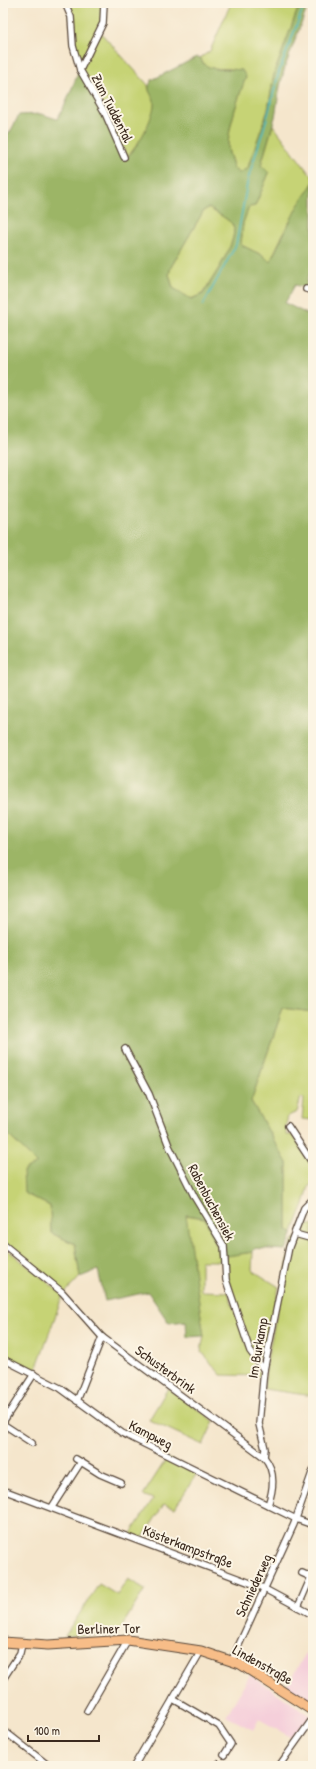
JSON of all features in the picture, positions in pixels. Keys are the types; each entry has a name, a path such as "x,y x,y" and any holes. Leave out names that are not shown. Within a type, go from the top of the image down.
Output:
{"main road":[{"name":"Berliner Tor","path":"3,1642 48,1645 128,1640 201,1651 219,1656"},
{"name":"Lindenstraße","path":"219,1656 232,1660 313,1711"}],"street":[{"name":"Zum Tuddental","path":"65,3 71,17 73,46 80,70 104,111 124,157"},
{"name":"Zum Tuddental","path":"80,70 103,23 104,3"},
{"path":"306,289 313,291"},
{"name":"Rabenbuchensiek","path":"125,1049 149,1094 169,1146 195,1198 224,1246 226,1280 250,1351 264,1370"},
{"path":"288,1126 313,1164"},
{"name":"Im Burkamp","path":"268,1505 273,1474 270,1465 264,1457 266,1449 259,1424 264,1370 289,1247 304,1208 313,1199"},
{"path":"295,1234 313,1239"},
{"name":"Schusterbrink","path":"3,1244 62,1292 102,1337 264,1457"},
{"path":"77,1401 102,1337"},
{"name":"Kampweg","path":"3,1359 60,1388 122,1433 268,1505 313,1525"},
{"path":"32,1443 3,1423 34,1374"},
{"path":"52,1507 78,1460 100,1474 121,1483"},
{"name":"Schniederweg","path":"232,1660 296,1518 313,1470"},
{"name":"Kösterkampstraße","path":"3,1490 52,1507 265,1589 313,1615"},
{"path":"298,1607 311,1577 302,1573"},
{"path":"87,1711 128,1640"},
{"path":"3,1679 20,1653 22,1644"},
{"path":"134,1766 201,1651"},
{"path":"173,1699 219,1726 231,1744 224,1755"},
{"path":"279,1766 313,1718"},
{"path":"3,1730 49,1766"}],"shaded area":[{"path":"313,1641 313,1706 286,1687"},
{"path":"250,1675 311,1716 294,1739 259,1719 253,1730 226,1716"}],"green space":[{"path":"67,3 103,3 103,17 80,67"},
{"path":"231,3 300,3 274,74 268,110 248,168 239,173 233,168 228,146 233,115 246,77 233,69 210,68 203,63 200,58 210,51"},
{"path":"300,3 309,3 285,67 275,117 261,165 269,173 255,206 249,207 243,223 241,245 264,256 270,262 297,207 313,183 313,267 307,279 306,288 295,285 285,303 313,317 313,1012 283,1008 251,1101 287,1163 287,1230 293,1232 286,1250 254,1248 253,1252 221,1257 205,1218 186,1215 204,1336 187,1337 186,1321 169,1323 148,1292 105,1301 98,1270 80,1277 75,1244 51,1233 50,1206 24,1193 23,1171 37,1163 3,1130 3,133 9,134 19,115 41,114 57,119 65,105 79,71 91,90 124,159 139,143 151,118 154,101 149,88 152,80 197,57 201,58 202,62 211,68 242,70 246,77 233,115 228,146 233,168 239,173 248,168 268,110 274,74","holes":["209,208 232,224 234,230 233,239 224,259 203,294 191,299 173,288 169,274 171,267 204,210"]},
{"path":"100,32 148,85 153,97 154,108 150,123 141,139 127,157 116,133 82,70"},
{"path":"273,125 309,173 313,175 313,183 283,234 270,262 264,256 241,245 243,223 249,207 255,206 269,173 261,165"},
{"path":"209,208 232,224 234,230 233,239 218,270 202,294 191,299 173,288 169,274 171,267 204,210"},
{"path":"283,1008 313,1012 313,1120 302,1119 304,1099 301,1097 297,1112 288,1116 286,1125 286,1135 293,1135 313,1167 313,1183 309,1186 293,1232 287,1230 287,1163 251,1101"},
{"path":"3,1130 38,1163 24,1193 50,1206 51,1233 75,1244 80,1277 65,1293 3,1241"},
{"path":"185,1215 205,1218 223,1261 201,1261 201,1291 228,1292 249,1351 261,1376 221,1375 201,1351 204,1336"},
{"path":"301,1224 313,1225 313,1236 298,1233"},
{"path":"296,1237 313,1241 313,1396 264,1389 267,1360 292,1241"},
{"path":"3,1246 63,1295 35,1372 3,1355"},
{"path":"253,1252 252,1270 279,1287 264,1361 252,1350 228,1280 225,1256"},
{"path":"168,1388 214,1421 203,1445 149,1420"},
{"path":"167,1458 197,1473 175,1508 164,1504 142,1539 130,1535 153,1499 143,1495"},
{"path":"128,1579 145,1589 117,1634 65,1636 99,1584 117,1595"}],"waterway":[{"path":"203,305 236,245 248,179 267,118 279,72 305,3"}]}
